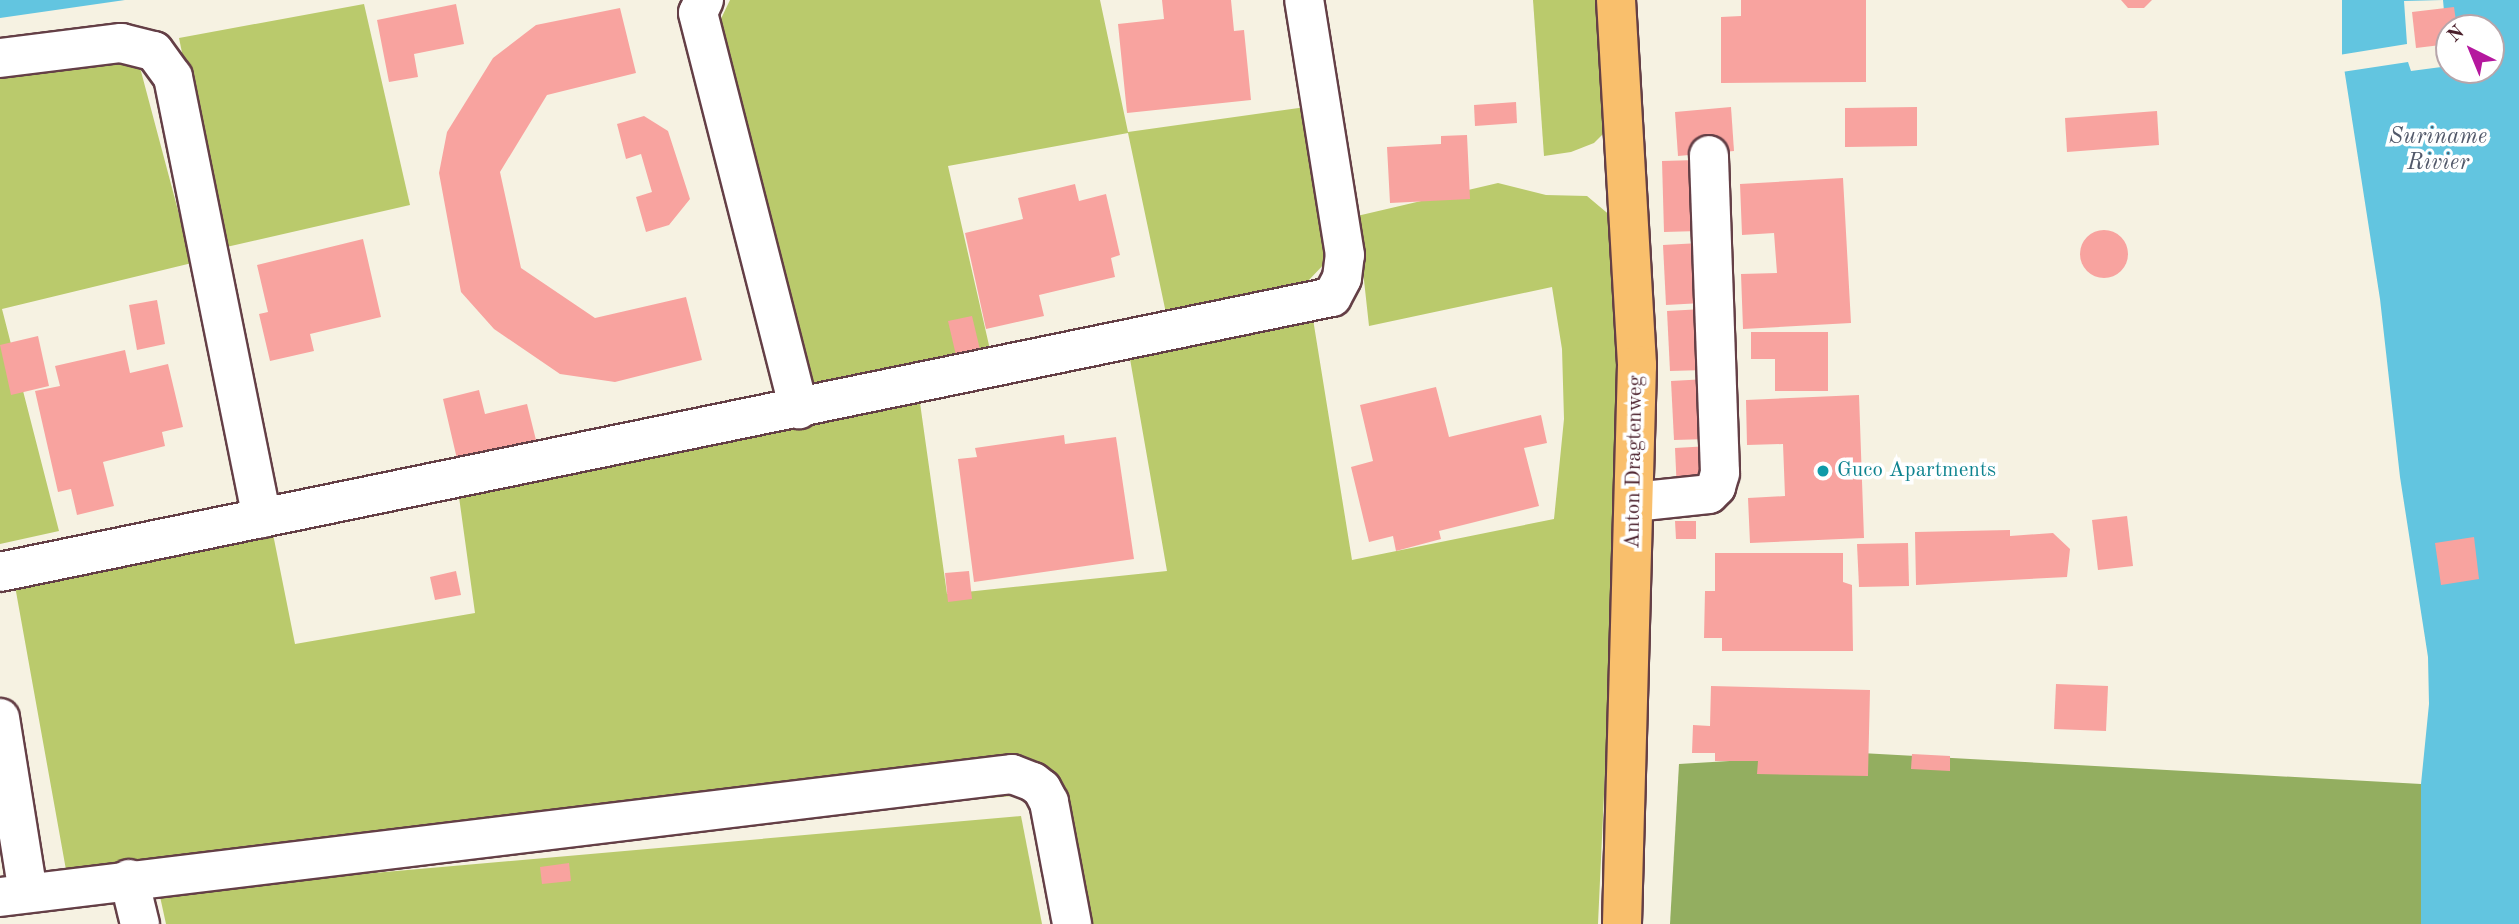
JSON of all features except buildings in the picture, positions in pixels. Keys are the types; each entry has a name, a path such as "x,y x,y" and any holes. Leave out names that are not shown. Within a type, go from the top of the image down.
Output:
{"main road":[{"name":"Anton Dragtenweg","path":"1616,0 1637,366 1622,924"}],"street":[{"path":"704,0 698,13 799,409"},
{"path":"0,572 1332,298 1342,278 1345,255 1304,0"},
{"path":"0,58 121,43 154,51 173,77 262,518"},
{"path":"1634,502 1709,494 1716,487 1720,474 1709,155"},
{"path":"0,718 14,895 1012,774 1033,782 1042,789 1049,802 1072,924"},
{"path":"129,879 140,924"}],"green space":[{"path":"730,0 1100,0 1128,132 1306,107 1327,261 1308,281 1282,296 1167,318 1128,133 948,166 991,354 817,385 797,363 718,25"},
{"path":"1533,0 1603,0 1607,130 1594,143 1571,152 1544,156"},
{"path":"364,4 410,205 222,248 179,38"},
{"path":"138,60 192,263 2,309 59,531 0,544 0,73"},
{"path":"1498,183 1546,195 1587,196 1612,217 1625,340 1598,924 1058,924 1034,794 68,881 15,586 273,534 295,644 475,613 459,497 920,403 947,594 1167,571 1130,359 1313,319 1352,560 1554,519 1564,419 1562,349 1552,287 1369,326 1357,216"},
{"path":"1861,753 2421,784 2421,924 1670,924 1679,764"},
{"path":"1021,816 1042,924 166,924 159,892"}],"water":[{"path":"0,0 125,0 0,18"},
{"name":"Suriname Rivier","path":"2342,0 2519,0 2519,924 2421,924 2421,784 2429,704 2428,657 2400,477 2380,299 2342,55"}],"pier":[{"path":"2443,0 2444,14 2435,14 2435,68 2411,71 2408,62 2342,72 2339,55 2407,44 2404,1"}],"place":[{"name":"Guco Apartments","path":"1823,471"}]}
